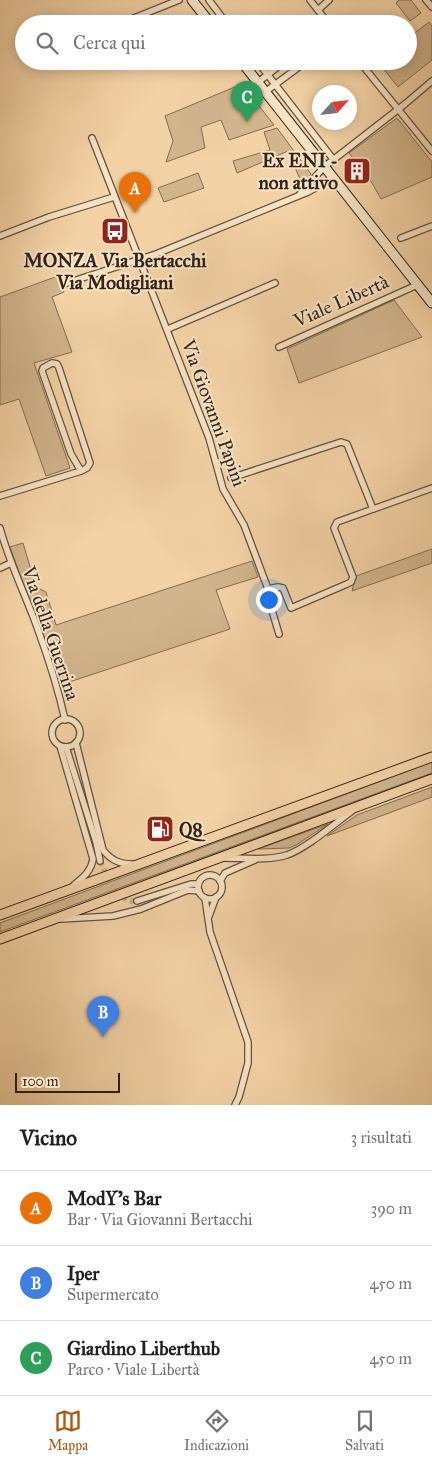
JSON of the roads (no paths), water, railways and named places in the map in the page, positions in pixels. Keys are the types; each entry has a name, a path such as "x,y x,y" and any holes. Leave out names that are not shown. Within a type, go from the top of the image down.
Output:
{"main road":[{"path":"192,0 204,15"},
{"name":"Viale Libertà","path":"248,70 432,303"},
{"path":"0,915 432,757"},
{"path":"0,939 432,778"}],"street":[{"path":"142,15 179,0"},
{"path":"209,0 220,15"},
{"path":"310,0 322,15"},
{"path":"318,10 329,0"},
{"path":"426,0 432,7"},
{"path":"264,70 333,159"},
{"path":"257,83 274,70"},
{"path":"264,92 294,70"},
{"path":"366,70 432,151"},
{"path":"300,194 324,166 432,81"},
{"name":"Via Giovanni Papini","path":"92,138 209,438 224,489 244,525 268,589 268,597 279,634"},
{"path":"64,284 156,254 315,189 332,178"},
{"path":"0,236 49,217 114,197"},
{"path":"401,238 432,226"},
{"path":"168,329 275,283"},
{"name":"Viale Libertà","path":"279,347 417,285"},
{"path":"0,496 81,471 90,463 89,455 59,368 57,364 52,363 43,368 42,371 71,454 81,471"},
{"path":"231,478 341,442 347,444 352,454 373,510"},
{"path":"268,589 283,588 291,608 351,582 353,577 334,528 337,522 432,488"},
{"name":"Via della Guerrina","path":"0,528 6,552 37,627 58,690 65,720"},
{"path":"0,555 6,552"},
{"path":"0,568 11,563"},
{"path":"100,861 96,842 63,746 54,741 52,732 56,724 65,720 69,720 77,726 80,735 76,743 104,850 109,858 117,862 139,864"},
{"path":"63,746 76,743"},
{"path":"63,746 93,859 92,866 84,877 68,890"},
{"path":"215,858 256,859 286,855 297,850 363,803"},
{"path":"220,881 224,873 256,859"},
{"path":"199,892 198,884 202,877 210,874 220,881 222,888 216,897 209,916"},
{"path":"137,900 192,884 198,884"},
{"path":"53,919 113,916 141,909 188,890 199,892 205,898 210,932 248,1042 248,1063 235,1105"},
{"path":"205,898 211,899 216,897"}],"tunnel":[{"path":"100,861 118,893 130,901 137,901"}],"place":[{"name":"Giardino Liberthub","path":"247,122"},
{"name":"Ex ENI - non attivo","path":"357,171"},
{"name":"ModY's Bar","path":"135,213"},
{"name":"MONZA Via Bertacchi Via Modigliani","path":"115,231"},
{"name":"Q8","path":"160,829"},
{"name":"Iper","path":"103,1037"}]}
